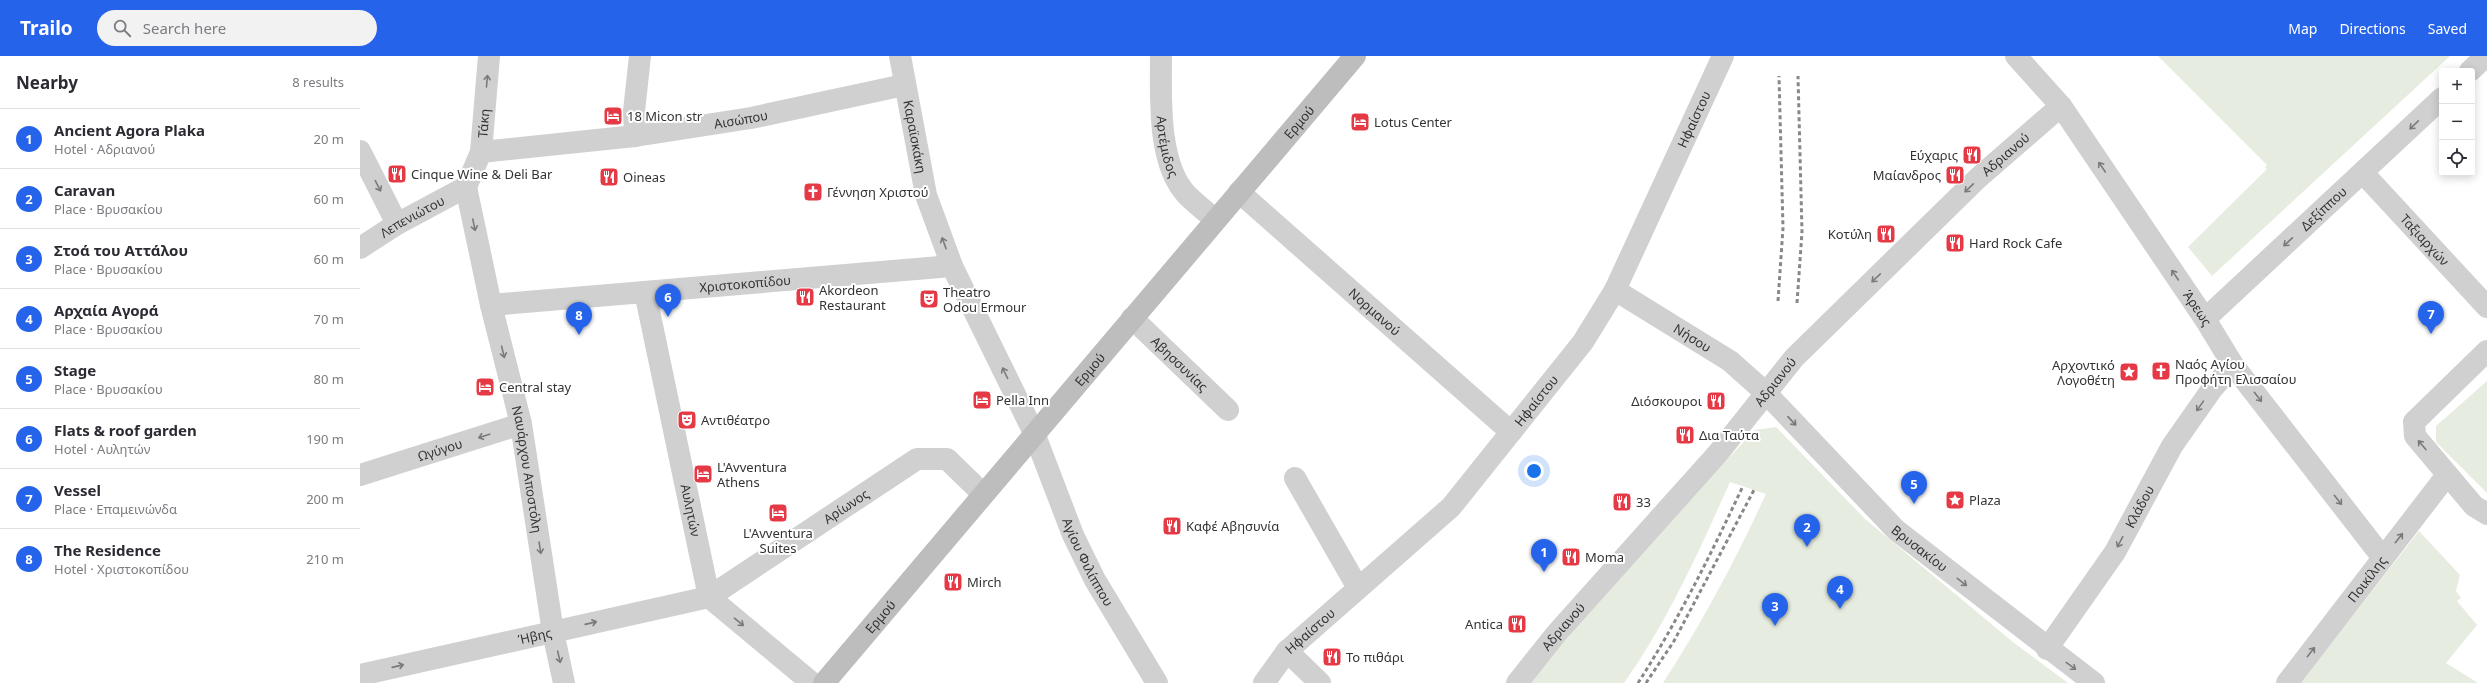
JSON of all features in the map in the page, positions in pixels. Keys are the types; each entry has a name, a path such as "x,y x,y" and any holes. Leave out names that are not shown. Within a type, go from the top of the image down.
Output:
{"street":[{"name":"Τάκη","path":"466,187 481,152 489,56"},
{"path":"635,136 634,111 640,56"},
{"name":"Καραϊσκάκη","path":"900,56 904,85 926,195 952,266 1034,433"},
{"name":"Αρτέμιδος","path":"1161,56 1160,103 1163,137 1175,177 1187,195 1216,220"},
{"name":"Ερμού","path":"824,683 982,494 1354,56"},
{"name":"Ηφαίστου","path":"1264,683 1288,651 1451,507 1583,342 1615,290 1723,56"},
{"name":"Άρεως","path":"2016,56 2061,106 2205,319 2234,365 2383,558"},
{"path":"2473,68 2486,56"},
{"name":"Αισώπου","path":"481,152 635,136 751,118 904,85"},
{"name":"Δεξίππου","path":"2205,319 2364,173 2439,101"},
{"name":"Αδριανού","path":"1517,683 1556,634 1719,452 1794,358 1956,200 2061,106"},
{"path":"360,151 397,224"},
{"name":"Ταξιαρχών","path":"2364,173 2487,307"},
{"name":"Λεπενιώτου","path":"360,248 397,224 466,187"},
{"name":"Ναυάρχου Αποστόλη","path":"466,187 491,305 521,424 553,632 564,683"},
{"name":"Νορμανού","path":"1239,192 1510,432"},
{"name":"Χριστοκοπίδου","path":"491,305 952,266"},
{"name":"Νήσου","path":"1615,290 1725,358 1766,393"},
{"name":"Αυλητών","path":"645,292 709,597"},
{"name":"Αβησσυνίας","path":"1132,318 1228,410"},
{"path":"2487,351 2414,422 2415,436 2474,506 2487,514"},
{"name":"Κλάδου","path":"2048,649 2115,552 2172,446 2212,389 2234,365"},
{"name":"Βρυσακίου","path":"1766,393 1896,530 2048,649 2094,683"},
{"name":"Ωγύγου","path":"360,476 521,424"},
{"name":"Αγίου Φιλίππου","path":"1034,433 1073,535 1095,580 1156,683"},
{"name":"Αρίωνος","path":"709,597 917,459 947,459 982,494"},
{"name":"Ποικίλης","path":"2287,683 2447,475"},
{"path":"1295,478 1358,588"},
{"path":"709,597 812,683"},
{"name":"Ήβης","path":"360,675 709,597"},
{"path":"1288,651 1320,683"}],"shaded area":[{"path":"2158,56 2450,56 2212,276 2188,247 2267,169 2265,167 2267,165"},
{"path":"2487,381 2487,493 2436,442 2436,426"},
{"path":"1776,427 1865,519 2013,642 2068,683 1663,683 1718,590 1743,543 1766,494 1730,482 1669,610 1655,635 1624,683 1524,683 1599,595 1755,430"},
{"path":"2419,531 2460,575 2456,591 2461,598 2457,601 2477,625 2446,663 2478,683 2300,683"}],"railway":[{"path":"1778,301 1783,228 1779,76"},
{"path":"1797,303 1802,232 1798,76"},
{"path":"1638,683 1694,586 1743,486"},
{"path":"1646,683 1674,641 1754,490"}],"place":[{"name":"18 Micon str","path":"613,116"},
{"name":"Lotus Center","path":"1360,122"},
{"name":"Εύχαρις","path":"1972,155"},
{"name":"Cinque Wine & Deli Bar","path":"397,174"},
{"name":"Μαίανδρος","path":"1955,175"},
{"name":"Oineas","path":"609,177"},
{"name":"Γέννηση Χριστού","path":"813,192"},
{"name":"Κοτύλη","path":"1886,234"},
{"name":"Hard Rock Cafe","path":"1955,243"},
{"name":"Akordeon Restaurant","path":"805,297"},
{"name":"Theatro Odou Ermour","path":"929,299"},
{"name":"Flats & roof garden","path":"668,317"},
{"name":"Vessel","path":"2431,334"},
{"name":"The Residence","path":"579,335"},
{"name":"Ναός Αγίου Προφήτη Ελισσαίου","path":"2161,371"},
{"name":"Αρχοντικό Λογοθέτη","path":"2129,372"},
{"name":"Central stay","path":"485,387"},
{"name":"Pella Inn","path":"982,400"},
{"name":"Διόσκουροι","path":"1716,401"},
{"name":"Αντιθέατρο","path":"687,420"},
{"name":"Δια Ταύτα","path":"1685,435"},
{"name":"L'Avventura Athens","path":"703,474"},
{"name":"Plaza","path":"1955,500"},
{"name":"33","path":"1622,502"},
{"name":"Stage","path":"1914,504"},
{"name":"L'Avventura Suites","path":"778,513"},
{"name":"Καφέ Αβησυνία","path":"1172,526"},
{"name":"Caravan","path":"1807,547"},
{"name":"Moma","path":"1571,557"},
{"name":"Ancient Agora Plaka","path":"1544,572"},
{"name":"Mirch","path":"953,582"},
{"name":"Αρχαία Αγορά","path":"1840,609"},
{"name":"Antica","path":"1517,624"},
{"name":"Στοά του Αττάλου","path":"1775,626"},
{"name":"Το πιθάρι","path":"1332,657"}]}
